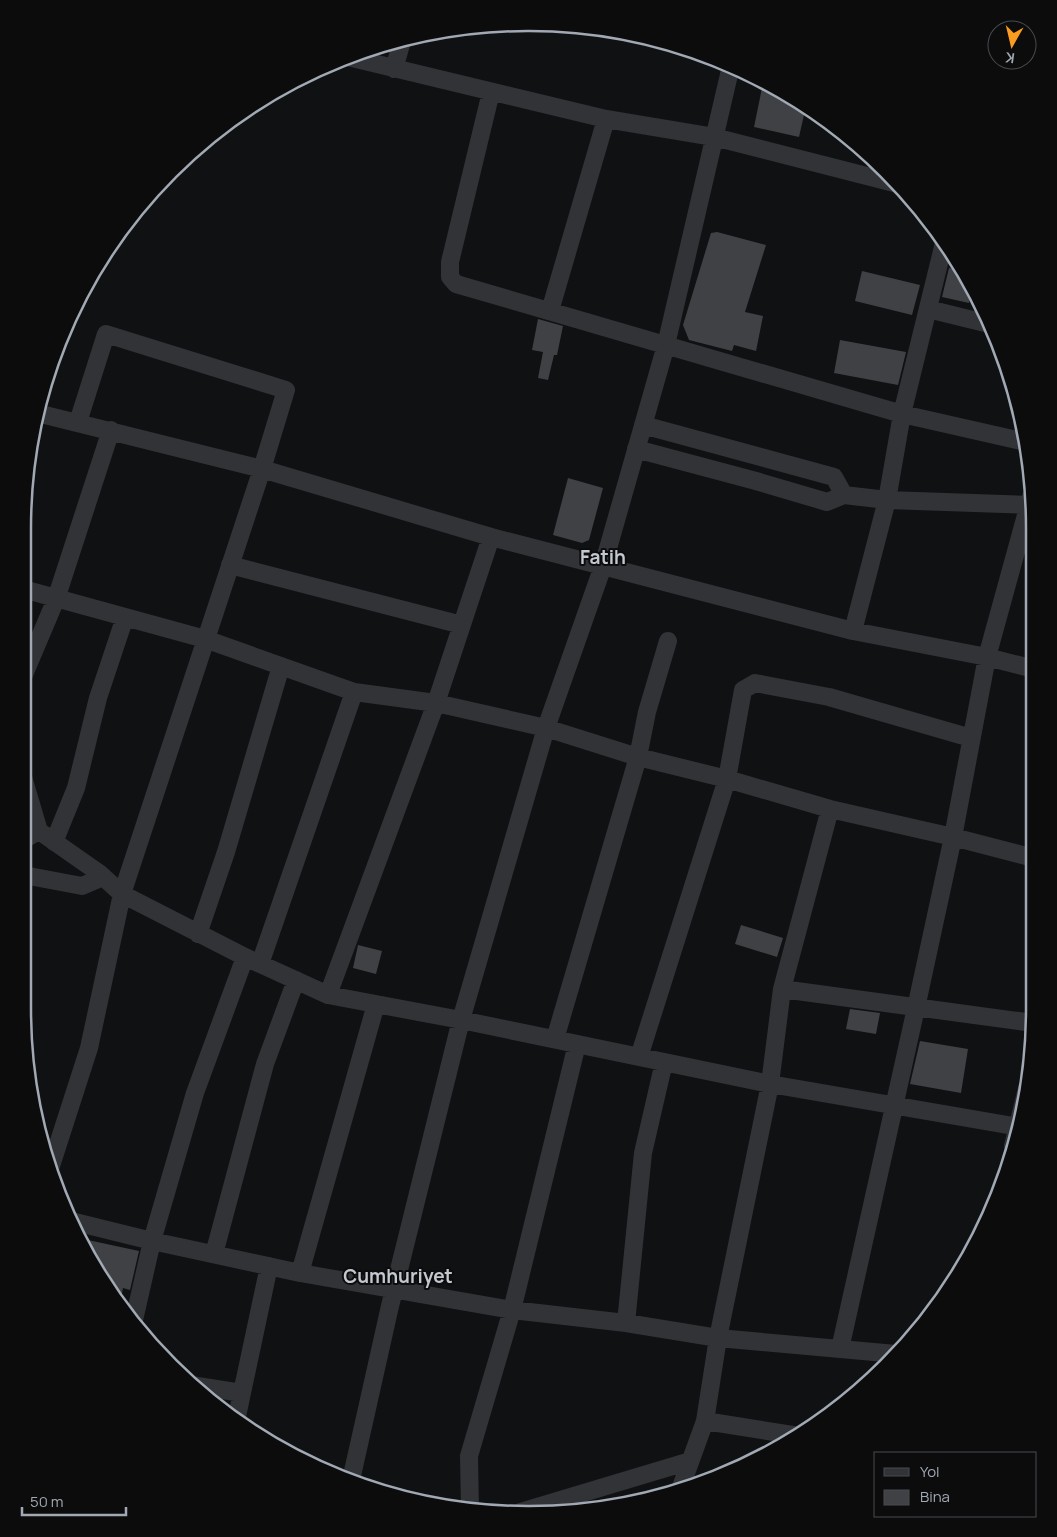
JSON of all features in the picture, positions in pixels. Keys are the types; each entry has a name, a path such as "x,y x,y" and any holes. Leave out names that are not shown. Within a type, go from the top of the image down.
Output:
{"street":[{"path":"394,69 400,48"},
{"path":"362,61 606,120 714,136 883,180"},
{"path":"353,1473 395,1288 461,1020 546,728 603,566 666,344 729,74"},
{"path":"490,92 450,262 450,277 456,284 902,414 1017,440"},
{"path":"550,311 606,120"},
{"path":"854,631 887,500 902,414 942,252"},
{"path":"928,309 980,322"},
{"path":"54,1157 89,1048 122,894 262,469 286,390 106,334 78,422"},
{"path":"45,414 262,469 491,537 854,631 987,657 1026,667"},
{"path":"643,425 834,477 844,495"},
{"path":"31,656 56,599 111,430"},
{"path":"636,449 756,480 827,502 844,495 887,500 1025,501"},
{"path":"840,1350 953,837 970,738 987,657 1026,517"},
{"path":"328,995 436,703 491,537"},
{"path":"230,565 462,625"},
{"path":"31,592 205,639 354,692 436,703 546,728 638,757 727,779 830,809 1026,856"},
{"path":"54,842 76,788 98,698 125,617"},
{"path":"555,1039 638,757 647,712 668,641"},
{"path":"198,934 226,852 281,666"},
{"path":"639,1057 727,779 743,690 755,682 829,697 970,738"},
{"path":"136,1313 152,1241 195,1093 253,960 354,692"},
{"path":"31,806 39,831 103,877 122,894 198,934 328,995 461,1020 770,1084 1012,1126"},
{"path":"684,1480 705,1421 718,1338 770,1084 782,989 830,809"},
{"path":"31,835 39,831"},
{"path":"31,876 82,886 103,877"},
{"path":"214,1254 265,1064 296,980"},
{"path":"782,989 1026,1022"},
{"path":"300,1273 376,1004"},
{"path":"470,1502 470,1456 512,1310 577,1044"},
{"path":"626,1323 642,1153 664,1062"},
{"path":"81,1223 300,1273 395,1288 512,1310 626,1323 718,1338 886,1353"},
{"path":"238,1412 269,1266"},
{"path":"208,1388 242,1393"},
{"path":"705,1421 785,1434"},
{"path":"541,1506 690,1461"}],"building":[{"path":"762,90 804,114 799,137 754,127"},
{"path":"717,232 766,245 745,312 763,316 756,351 734,345 732,351 689,340 683,325 711,233"},
{"path":"949,268 952,269 970,300 969,303 942,297"},
{"path":"862,271 920,285 912,315 855,301"},
{"path":"538,319 563,326 557,355 554,355 548,380 538,378 543,352 532,350"},
{"path":"840,340 906,352 898,385 834,373"},
{"path":"568,478 603,488 589,540 582,543 553,535"},
{"path":"741,925 783,938 777,957 735,944"},
{"path":"358,945 382,951 376,974 353,968"},
{"path":"850,1009 880,1013 876,1034 846,1029"},
{"path":"920,1041 968,1049 961,1093 910,1084"},
{"path":"89,1240 139,1251 130,1290 123,1288 122,1294"}],"district":[{"name":"Fatih","path":"603,557"},
{"name":"Cumhuriyet","path":"398,1276"}]}
